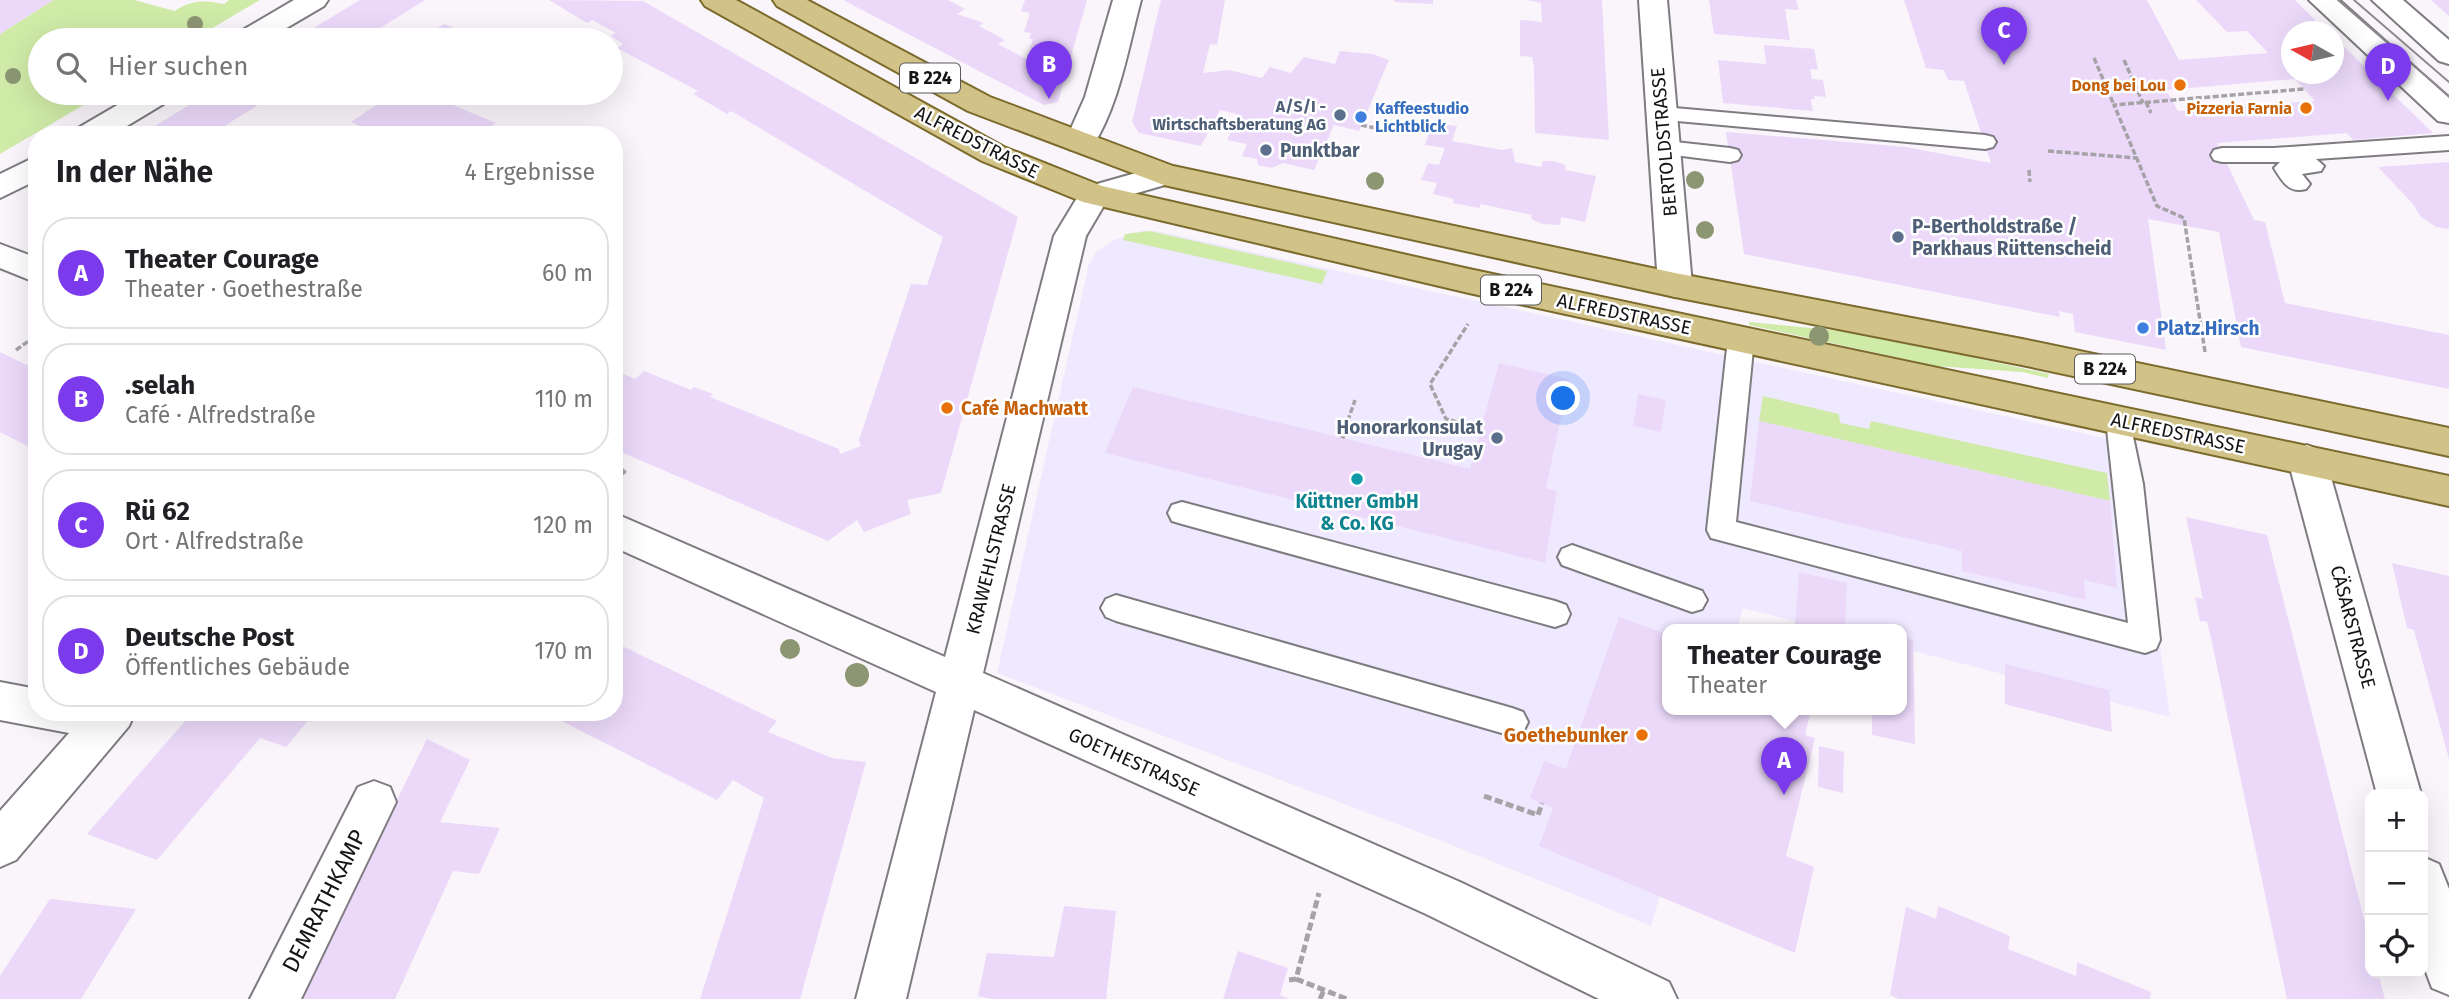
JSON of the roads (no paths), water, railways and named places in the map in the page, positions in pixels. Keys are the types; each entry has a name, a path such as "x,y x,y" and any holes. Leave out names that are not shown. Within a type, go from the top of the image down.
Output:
{"main road":[{"name":"ALFREDSTRASSE","path":"715,0 993,155 1094,195 1456,278 2449,491"},
{"name":"ALFREDSTRASSE","path":"787,0 979,104 1080,142 1115,152 1164,175 1675,285 2074,362 2449,442"}],"street":[{"path":"267,28 314,0"},
{"path":"1080,142 1100,97 1127,0"},
{"name":"BERTOLDSTRASSE","path":"1653,0 1675,285"},
{"path":"2323,0 2449,114"},
{"path":"2386,0 2449,55"},
{"path":"104,126 139,105"},
{"path":"0,188 28,171"},
{"path":"1094,195 1164,175"},
{"name":"KRAWEHLSTRASSE","path":"881,999 1070,236 1094,195"},
{"path":"0,255 28,267"},
{"name":"CÄSARSTRASSE","path":"2306,460 2398,789"},
{"name":"GOETHESTRASSE","path":"623,533 1443,898 1652,999"},
{"path":"0,701 28,706"},
{"path":"0,845 105,721"},
{"name":"DEMRATHKAMP","path":"275,999 374,802"},
{"path":"2428,898 2449,971"}],"lane":[{"path":"1662,114 1985,142"},
{"path":"2222,155 2274,155 2449,143"},
{"path":"1665,148 1730,155"},
{"path":"2298,184 2285,168 2449,155"},
{"path":"1741,339 1721,530 2145,640 2129,484 2119,420"},
{"path":"1182,513 1555,614"},
{"path":"1572,557 1692,600"},
{"path":"1116,608 1512,722"}],"tram line":[{"path":"2338,0 2449,96"},
{"path":"2354,0 2449,82"}],"place":[{"name":"Rü 62","path":"2004,65"},
{"name":"Dong bei Lou","path":"2180,85"},
{"name":".selah","path":"1049,99"},
{"name":"Deutsche Post","path":"2388,101"},
{"name":"Pizzeria Farnia","path":"2306,108"},
{"name":"A/S/I - Wirtschaftsberatung AG","path":"1340,115"},
{"name":"Kaffeestudio Lichtblick","path":"1361,117"},
{"name":"Punktbar","path":"1266,150"},
{"name":"P-Bertholdstraße / Parkhaus Rüttenscheid","path":"1898,237"},
{"name":"Platz.Hirsch","path":"2143,328"},
{"name":"Café Machwatt","path":"947,408"},
{"name":"Honorarkonsulat Urugay","path":"1497,438"},
{"name":"Küttner GmbH & Co. KG","path":"1357,479"},
{"name":"Goethebunker","path":"1642,735"},
{"name":"Theater Courage","path":"1784,795"}]}
